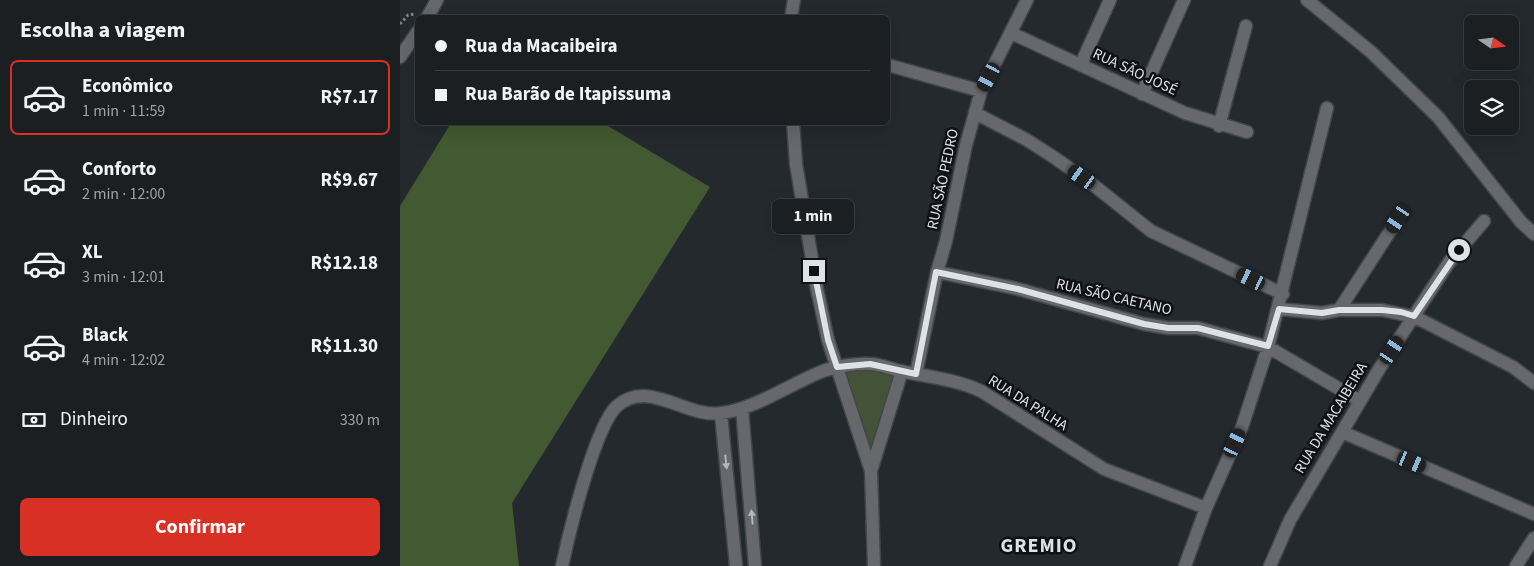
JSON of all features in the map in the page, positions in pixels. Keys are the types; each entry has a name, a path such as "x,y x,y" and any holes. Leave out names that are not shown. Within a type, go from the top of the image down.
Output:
{"street":[{"path":"429,15 438,0"},
{"path":"792,15 794,0"},
{"name":"RUA SÃO PEDRO","path":"916,374 936,272 946,241 981,91 1027,0"},
{"path":"1082,64 1110,0"},
{"path":"1142,94 1184,0"},
{"path":"1307,0 1370,51 1438,117 1521,222 1534,234"},
{"path":"1219,126 1246,26"},
{"name":"RUA SÃO JOSÉ","path":"1011,33 1082,64 1142,94 1219,126 1247,132"},
{"path":"400,57 415,35"},
{"path":"890,66 981,91"},
{"path":"1185,566 1206,508 1242,427 1268,346 1279,309 1326,108"},
{"path":"975,113 1027,140 1055,158 1096,187 1151,231 1282,294"},
{"path":"793,125 796,164 816,289 837,367 871,472 874,566"},
{"path":"1339,310 1398,219"},
{"name":"RUA DA MACAIBEIRA","path":"1270,566 1290,520 1360,401 1450,261 1484,221"},
{"name":"RUA SÃO CAETANO","path":"936,272 1018,289 1144,324 1168,328 1198,328 1268,346 1360,401"},
{"path":"1279,309 1322,313 1339,310 1401,312 1414,316 1513,367 1534,383"},
{"name":"RUA DA PALHA","path":"721,414 742,408 824,371 837,367 870,364 963,383 981,391 1104,469 1206,508"},
{"path":"871,472 902,371"},
{"path":"562,566 593,454 606,421 617,406 629,399 643,395 698,411 721,414 736,566"},
{"path":"742,408 755,566"},
{"path":"1342,432 1534,514"},
{"path":"1516,566 1534,538"}],"green space":[{"path":"450,125 606,125 710,187 512,503 519,566 400,566 400,206"},
{"path":"868,367 898,373 872,455 843,373"}],"district":[{"name":"GREMIO","path":"1039,546"}],"route":[{"path":"814,271 816,289 828,340 837,367 870,364 916,374 936,272 1018,289 1144,324 1168,328 1198,328 1268,346 1279,309 1322,313 1339,310 1382,310 1401,312 1414,316 1459,250"}]}
